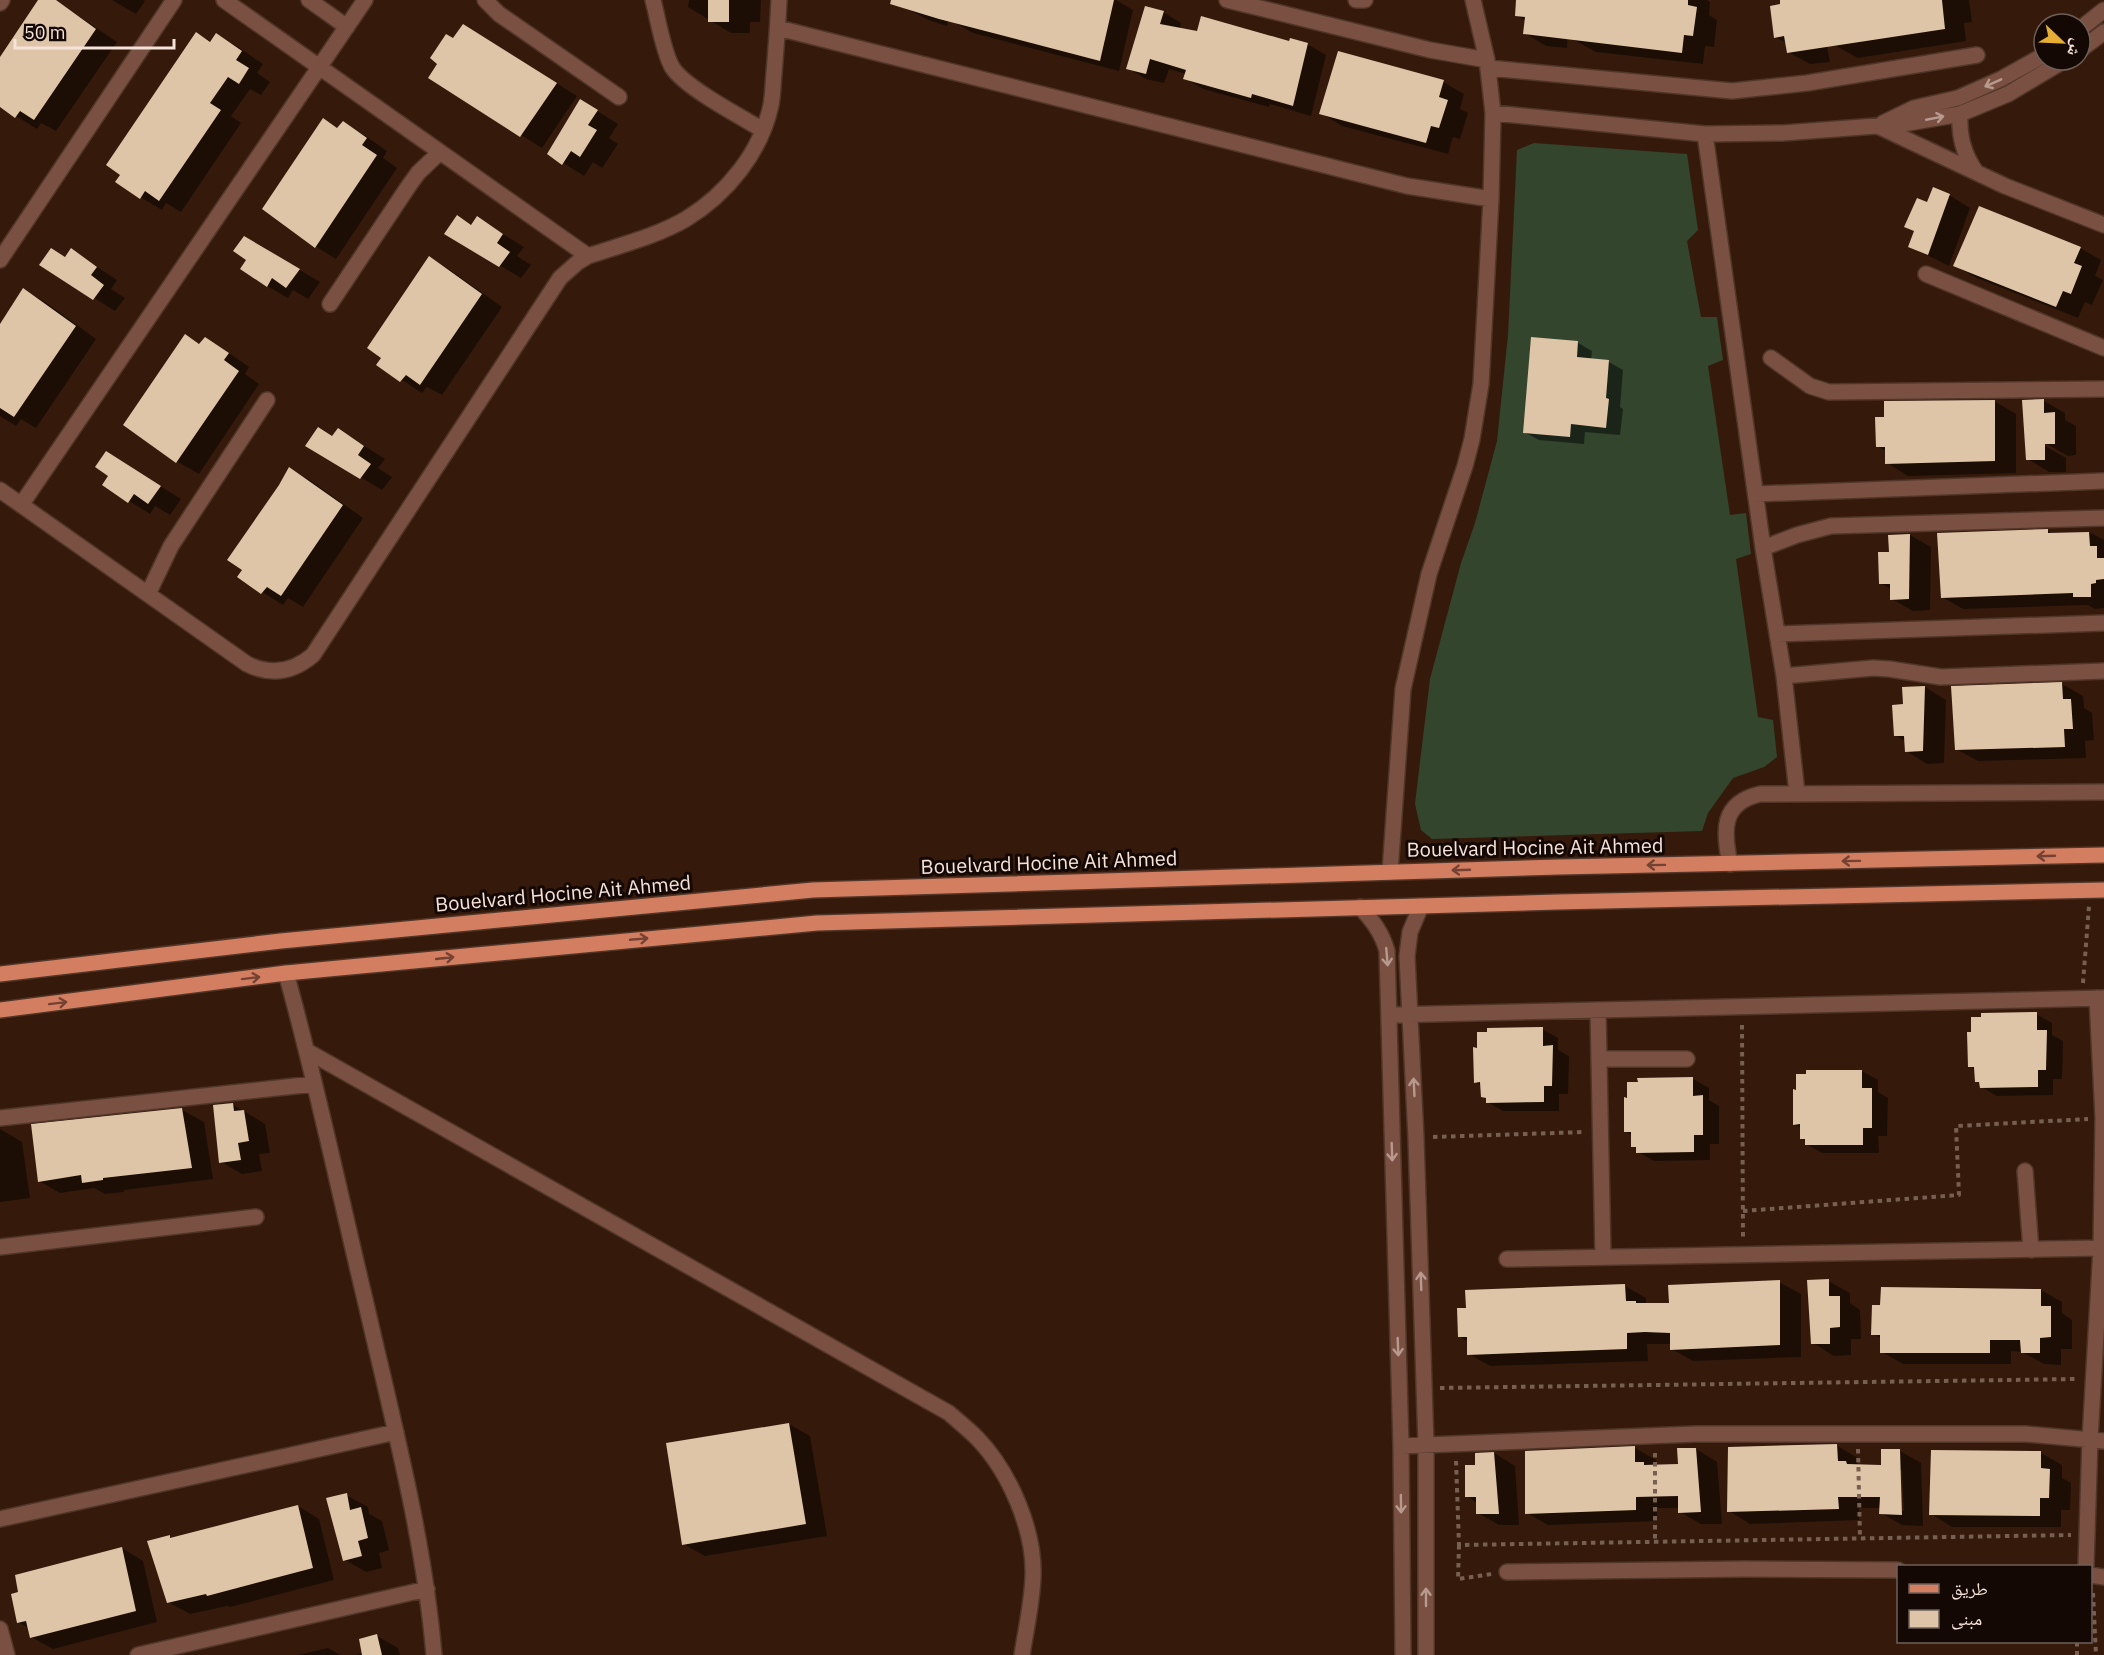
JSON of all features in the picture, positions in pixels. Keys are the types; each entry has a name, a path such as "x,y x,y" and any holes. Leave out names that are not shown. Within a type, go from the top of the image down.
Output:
{"main road":[{"name":"Bouelvard Hocine Ait Ahmed","path":"0,974 281,941 813,890 1390,872 2104,855"},
{"path":"0,1010 286,973 817,923 1360,907 2097,890"}],"street":[{"path":"0,260 174,0"},
{"path":"224,0 588,256"},
{"path":"309,0 347,27"},
{"path":"21,504 365,0"},
{"path":"484,0 500,14 619,98"},
{"path":"653,0 670,62 677,74 716,102 763,130"},
{"path":"0,490 247,664 266,671 285,671 305,662 313,655 551,290 568,269 588,256 664,230 685,219 705,206 739,172 763,130 771,104 779,0"},
{"path":"1227,0 1488,64 1732,91 1807,83 1977,55"},
{"path":"1356,0 1365,0"},
{"path":"1390,872 1405,680 1429,574 1458,493 1472,439 1481,384 1491,199 1493,113 1488,64 1473,0"},
{"path":"2092,20 2104,10"},
{"path":"778,28 1407,186 1491,199"},
{"path":"1878,126 1914,108 1958,98 2001,79 2032,62"},
{"path":"1493,113 1705,134 1783,133 1878,126 1960,114 2008,94 2045,72"},
{"path":"1960,114 1959,130 1962,145 1967,159 1976,172"},
{"path":"1878,126 2005,186 2104,225"},
{"path":"1705,134 1763,548 1784,676 1797,793"},
{"path":"330,303 417,174 440,152"},
{"path":"1926,274 2104,348"},
{"path":"1771,358 1810,386 1828,392 2104,389"},
{"path":"148,594 171,546 267,400"},
{"path":"1756,494 2104,482"},
{"path":"1763,548 1797,535 1832,526 2104,518"},
{"path":"1777,634 2104,623"},
{"path":"1784,676 1873,669 1889,669 1941,677 2104,672"},
{"path":"1730,864 1725,831 1727,820 1732,810 1740,802 1750,796 1760,794 2104,792"},
{"path":"1421,906 1414,920 1408,944 1425,1388 1426,1655"},
{"path":"1360,907 1381,934 1387,951 1401,1446 1403,1655"},
{"path":"286,973 308,1051 396,1432 427,1589 434,1655"},
{"path":"1389,1015 2094,998 2104,1106 2101,1288 2093,1379 2097,1440 2087,1534 2092,1565"},
{"path":"1598,1010 1604,1257"},
{"path":"308,1051 949,1413 977,1438 1000,1468 1018,1501 1029,1537 1033,1575 1022,1655"},
{"path":"1599,1059 1687,1059"},
{"path":"0,1118 314,1084"},
{"path":"2025,1171 2031,1250"},
{"path":"0,1247 256,1217"},
{"path":"1507,1259 2101,1248"},
{"path":"0,1520 396,1432"},
{"path":"1401,1446 1654,1435 2026,1434 2097,1440"},
{"path":"1507,1572 1897,1570"},
{"path":"138,1655 427,1589"},
{"path":"0,1629 6,1655"}],"path":[{"path":"2094,998 2097,890"},
{"path":"1742,1007 1743,1255"},
{"path":"1743,1211 1959,1195 1956,1126 2103,1118"},
{"path":"1416,1138 1600,1131"},
{"path":"1425,1388 2093,1379"},
{"path":"1858,1434 1860,1538"},
{"path":"1654,1435 1655,1542"},
{"path":"1455,1442 1458,1579 1507,1572"},
{"path":"1459,1545 2087,1534"},
{"path":"2093,1574 2096,1655"}],"green space":[{"path":"1534,143 1687,154 1698,230 1687,241 1701,317 1717,317 1723,360 1708,366 1730,515 1746,513 1751,554 1736,559 1758,717 1773,720 1777,757 1764,767 1733,778 1708,813 1702,831 1432,839 1421,830 1415,804 1430,679 1497,441 1508,335 1517,150"}],"building":[{"path":"38,0 56,0 96,29 34,120 20,111 15,118 0,107 0,57"},
{"path":"708,0 729,0 729,22 708,22"},
{"path":"891,0 1114,0 1100,61 939,19 890,4"},
{"path":"1516,0 1688,0 1688,5 1697,7 1693,36 1684,35 1682,53 1523,34 1525,17 1515,16"},
{"path":"1780,0 1942,0 1945,29 1787,53 1784,36 1774,38 1770,6 1780,4"},
{"path":"1145,6 1164,11 1160,24 1197,31 1201,16 1289,41 1290,38 1308,43 1293,106 1252,94 1251,98 1183,79 1186,70 1150,59 1146,74 1126,69"},
{"path":"463,24 557,83 520,137 428,78 437,64 430,58 446,34 453,38"},
{"path":"196,32 210,42 216,33 242,51 236,60 249,68 239,84 228,77 210,103 221,110 159,201 145,191 140,199 115,182 120,175 106,165"},
{"path":"1338,51 1444,80 1439,97 1448,100 1439,128 1431,126 1426,143 1319,114"},
{"path":"580,99 598,110 588,125 597,130 580,157 571,151 562,165 547,154"},
{"path":"323,118 337,128 343,121 367,138 362,145 377,155 315,248 262,209"},
{"path":"1933,187 1950,194 1928,255 1908,247 1914,231 1904,227 1917,198 1927,202"},
{"path":"1979,206 2081,247 2074,263 2082,266 2071,294 2063,291 2056,307 1953,266"},
{"path":"457,215 471,225 477,216 503,234 497,243 510,252 499,267 444,234"},
{"path":"244,236 300,269 286,288 272,278 267,287 240,269 246,260 233,251"},
{"path":"51,248 65,257 71,248 97,267 91,275 104,285 93,300 39,265"},
{"path":"429,256 482,294 420,385 406,375 400,382 376,365 381,358 367,348"},
{"path":"23,288 76,326 14,417 0,408 0,324"},
{"path":"185,334 199,344 205,337 229,353 224,360 239,371 176,463 123,425"},
{"path":"1531,337 1578,341 1577,357 1609,360 1606,428 1571,424 1570,437 1523,433"},
{"path":"2044,399 2044,413 2055,412 2055,444 2045,444 2045,460 2026,460 2022,400"},
{"path":"1995,400 1995,461 1885,464 1885,447 1876,447 1875,417 1884,417 1884,401"},
{"path":"318,427 332,436 338,428 364,446 358,455 371,464 360,479 305,446"},
{"path":"106,451 161,486 148,504 134,494 128,503 102,485 108,476 95,467"},
{"path":"289,467 343,505 281,596 267,587 261,594 237,577 242,570 227,560"},
{"path":"2048,529 2048,533 2089,532 2090,546 2097,546 2097,558 2104,558 2104,579 2096,580 2096,583 2091,584 2091,597 2073,597 2073,593 1941,598 1937,533"},
{"path":"1910,534 1909,599 1890,600 1890,584 1879,584 1878,552 1889,552 1888,535"},
{"path":"2062,682 2063,699 2071,699 2073,729 2064,729 2065,747 1955,750 1951,686"},
{"path":"1925,686 1923,751 1905,752 1904,736 1894,736 1892,705 1903,704 1902,687"},
{"path":"2037,1012 2037,1030 2047,1030 2046,1070 2038,1070 2038,1087 1980,1088 1979,1082 1975,1082 1974,1067 1968,1067 1967,1032 1971,1032 1971,1017 1981,1017 1981,1013"},
{"path":"1543,1027 1543,1046 1553,1045 1552,1086 1544,1086 1544,1102 1486,1103 1486,1098 1481,1097 1480,1082 1474,1083 1473,1047 1477,1048 1477,1032 1487,1032 1487,1028"},
{"path":"1806,1070 1862,1070 1862,1088 1872,1088 1872,1128 1863,1128 1863,1145 1805,1145 1805,1139 1800,1139 1800,1124 1793,1125 1793,1089 1796,1090 1796,1074 1806,1074"},
{"path":"1693,1077 1693,1096 1703,1095 1703,1135 1694,1135 1694,1152 1636,1153 1636,1147 1631,1147 1631,1132 1624,1132 1624,1097 1627,1098 1627,1082 1638,1082 1637,1078"},
{"path":"233,1103 234,1111 244,1110 249,1141 238,1143 241,1160 219,1163 213,1105"},
{"path":"182,1108 192,1168 103,1178 103,1180 82,1183 81,1175 38,1182 31,1124"},
{"path":"1829,1279 1829,1296 1840,1296 1840,1327 1830,1328 1830,1344 1811,1344 1807,1280"},
{"path":"1780,1280 1780,1345 1670,1350 1670,1333 1645,1332 1627,1333 1627,1349 1467,1355 1467,1337 1458,1337 1457,1308 1466,1308 1465,1290 1625,1284 1626,1301 1669,1303 1668,1285"},
{"path":"1881,1287 2041,1289 2041,1306 2051,1306 2051,1337 2040,1338 2040,1353 2021,1353 2020,1340 1990,1340 1990,1353 1880,1353 1880,1335 1871,1335 1872,1305 1880,1305"},
{"path":"789,1423 806,1524 682,1545 666,1443"},
{"path":"1837,1444 1838,1461 1846,1461 1847,1464 1881,1465 1881,1449 1900,1449 1902,1515 1879,1514 1880,1497 1838,1497 1839,1509 1727,1512 1728,1447"},
{"path":"1635,1446 1635,1462 1644,1462 1644,1465 1678,1464 1677,1448 1696,1448 1701,1512 1678,1513 1678,1496 1636,1497 1636,1510 1525,1514 1525,1451"},
{"path":"1931,1450 2041,1451 2041,1468 2050,1469 2049,1498 2040,1498 2040,1516 1929,1515"},
{"path":"1494,1452 1499,1514 1476,1514 1476,1497 1465,1497 1465,1465 1475,1465 1475,1453"},
{"path":"347,1493 350,1510 361,1507 368,1538 358,1541 362,1556 343,1561 326,1498"},
{"path":"298,1505 313,1568 207,1596 206,1594 167,1603 147,1541 170,1535 170,1538"},
{"path":"122,1547 136,1611 30,1638 26,1621 17,1623 11,1594 18,1592 15,1575"},
{"path":"377,1634 382,1655 362,1655 359,1639"}]}
